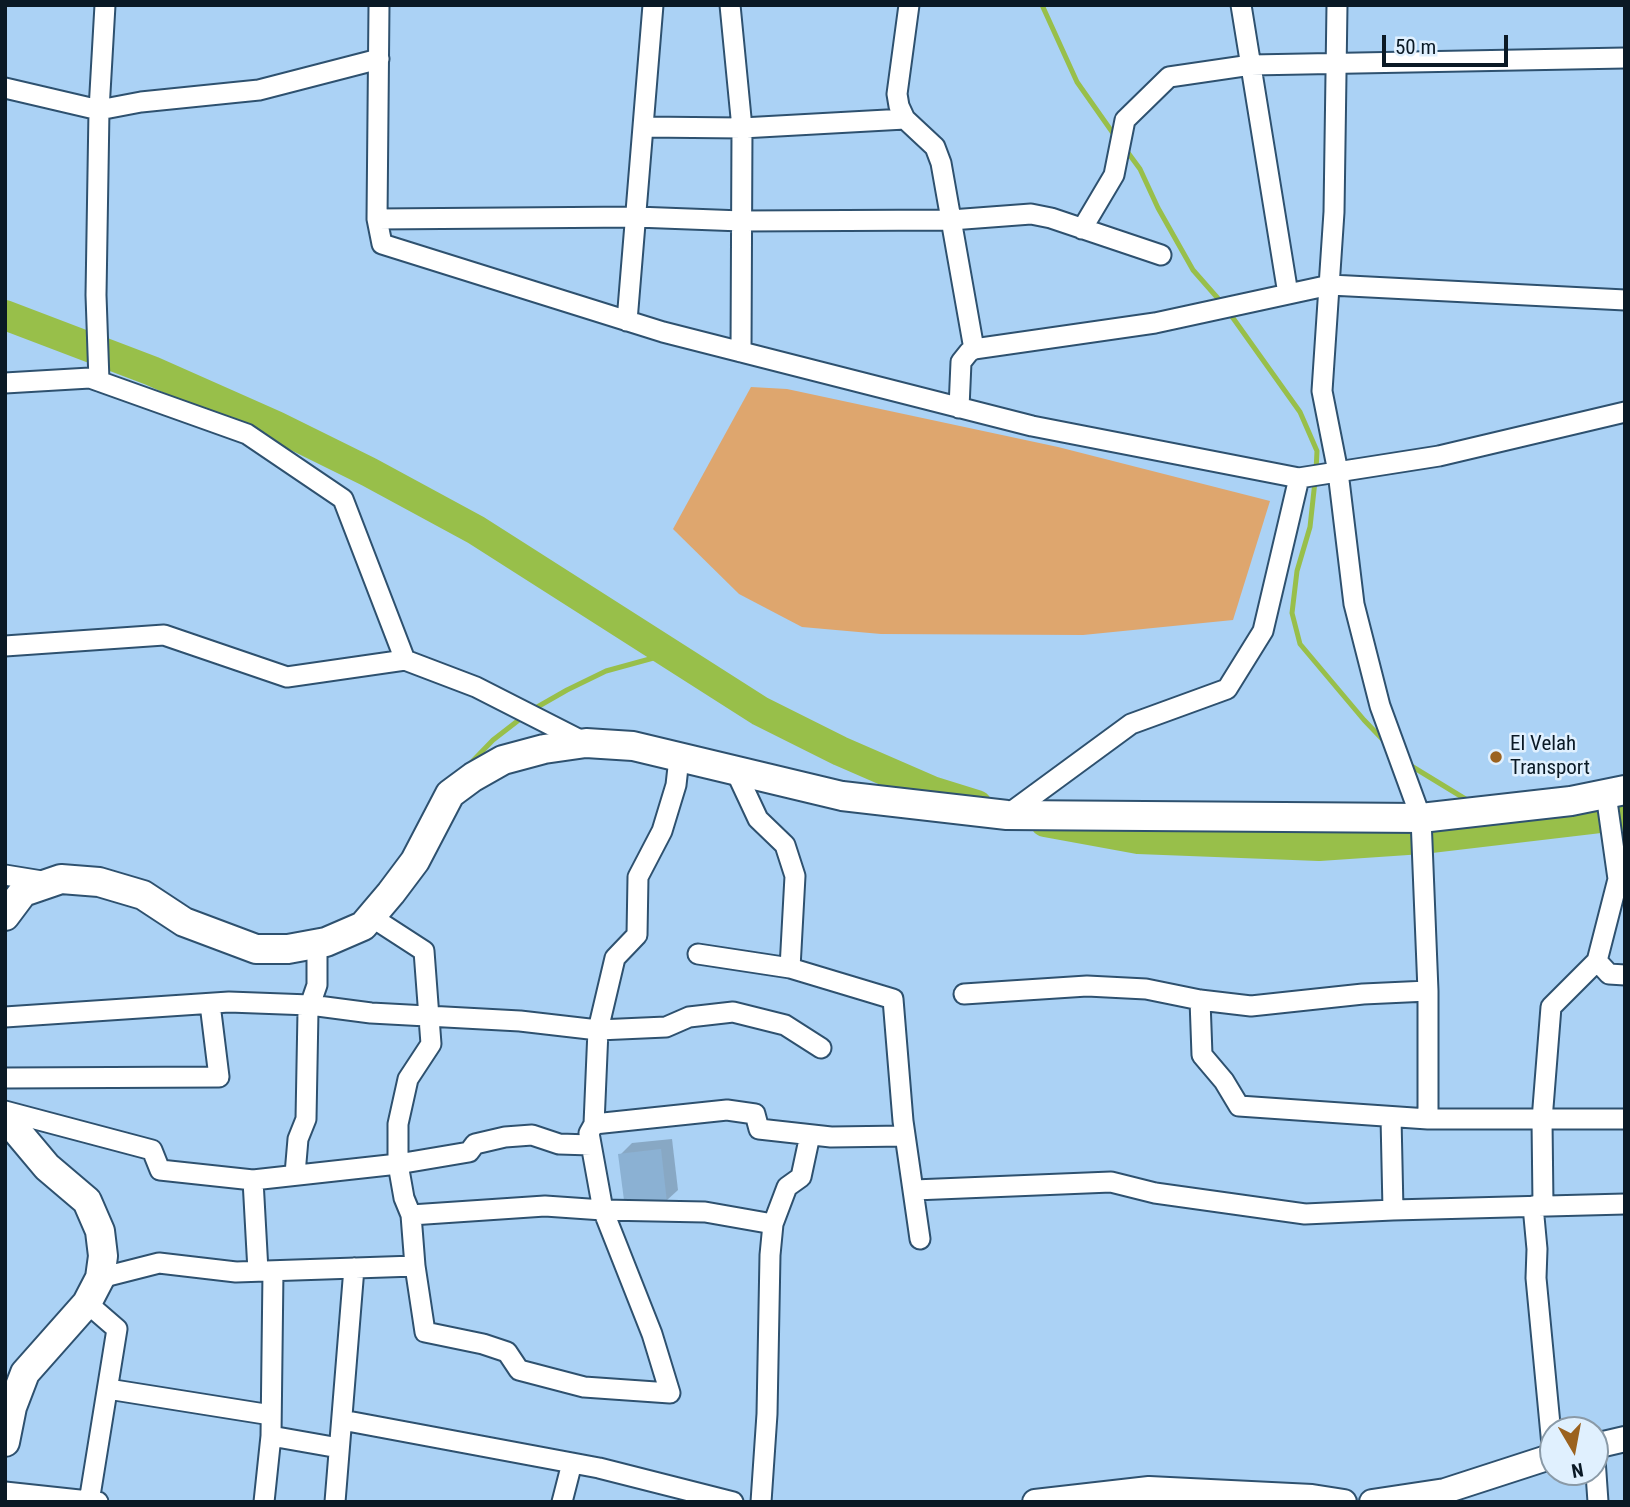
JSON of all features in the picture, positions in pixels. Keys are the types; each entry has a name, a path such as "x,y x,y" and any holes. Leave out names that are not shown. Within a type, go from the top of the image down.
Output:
{"main road":[{"path":"5,916 23,892 61,879 99,882 143,895 184,922 256,949 288,949 326,942 362,926 415,861 450,794 503,760 544,749 586,743 633,746 842,796 1007,815 1421,818 1510,809 1616,792"},
{"path":"5,1117 47,1167 88,1201 100,1231 103,1256 100,1278 87,1303 25,1373 12,1407 5,1442"}],"street":[{"path":"99,381 96,295 99,110 105,5"},
{"path":"379,5 377,219 382,244 627,321 959,408 1032,426 1299,478 1438,456 1625,412"},
{"path":"627,321 653,5"},
{"path":"730,5 742,128 741,352"},
{"path":"909,5 897,93 905,120 935,147 941,163 974,349"},
{"path":"1241,5 1287,294"},
{"path":"1337,5 1334,212 1322,391 1338,472 1354,604 1380,706 1421,818 1428,991 1428,1119"},
{"path":"1082,229 1114,175 1125,120 1169,77 1251,65 1625,58"},
{"path":"5,88 99,110 141,102 259,90 379,59"},
{"path":"644,127 742,128 905,120"},
{"path":"377,219 636,217 742,221 951,220 1031,214 1161,255"},
{"path":"959,408 961,362 974,349 1154,323 1330,285 1625,300"},
{"path":"5,383 90,378 99,381 247,433 343,499 405,660"},
{"path":"1007,815 1131,724 1227,689 1263,631 1299,478"},
{"path":"5,646 164,635 287,677 405,660 476,687 586,743"},
{"path":"370,916 424,951 431,1044 408,1079 398,1124 398,1164 404,1198 411,1215 425,1332 484,1344 508,1352 519,1370 584,1387 670,1393 652,1334 603,1210 589,1133 594,1124 598,1030 615,958 637,935 638,877 662,831 676,785 679,758"},
{"path":"736,772 758,819 785,845 794,876 790,968"},
{"path":"1549,1416 1536,1278 1542,1120 1552,1007 1597,961 1618,878 1616,792"},
{"path":"5,875 52,882"},
{"path":"295,1174 298,1139 306,1119 308,1011 317,985 317,943"},
{"path":"698,954 790,968 893,999 905,1136 920,1239"},
{"path":"1597,961 1609,974 1625,975"},
{"path":"964,994 1087,986 1146,989 1200,1000 1251,1006 1363,994 1428,991"},
{"path":"1200,1000 1202,1055 1239,1106 1428,1119 1625,1119"},
{"path":"5,1017 229,1002 310,1005 372,1013 520,1020 598,1030 666,1027 689,1017 733,1012 785,1025 821,1048"},
{"path":"5,1078 219,1077 210,1004"},
{"path":"594,1124 727,1110 755,1114 759,1129 831,1137 905,1136"},
{"path":"5,1111 152,1150 160,1170 253,1180 398,1164 469,1152 475,1144 505,1137 532,1135 559,1144 591,1145"},
{"path":"1391,1117 1393,1210"},
{"path":"761,1502 767,1414 773,1224 787,1187 801,1177 810,1135"},
{"path":"253,1180 265,1271 271,1415 264,1502"},
{"path":"914,1190 1111,1182 1155,1193 1306,1214 1625,1204"},
{"path":"411,1215 545,1206 705,1212 773,1224"},
{"path":"100,1278 159,1263 236,1272 415,1266"},
{"path":"335,1502 354,1268"},
{"path":"87,1303 117,1329 90,1501"},
{"path":"108,1389 271,1415"},
{"path":"342,1420 572,1463 733,1502"},
{"path":"271,1436 339,1448"},
{"path":"1372,1502 1445,1491 1539,1461"},
{"path":"562,1502 572,1463"},
{"path":"1035,1502 1149,1489 1312,1497 1344,1502"},
{"path":"5,1492 97,1502"}],"shaded area":[{"path":"751,387 787,389 1058,447 1270,501 1233,620 1083,635 881,634 802,627 739,594 673,529"}],"building":[{"path":"661,1149 667,1203 625,1208 618,1154"}],"waterway":[{"path":"1042,5 1077,82 1115,136"},
{"path":"1126,150 1140,169 1158,208 1193,270 1222,303"},
{"path":"1228,311 1300,412 1317,451 1316,471"},
{"path":"5,315 152,371 276,426 369,472 476,530 760,711 840,751 932,791 977,805"},
{"path":"1315,481 1310,527 1297,571 1292,613 1300,644 1386,743"},
{"path":"532,710 606,671 668,654"},
{"path":"464,770 493,740 524,716"},
{"path":"1408,764 1472,803"},
{"path":"1045,822 1138,839 1319,846 1422,839 1625,815"},
{"path":"1505,820 1522,828"}],"place":[{"name":"El Velah Transport","path":"1496,757"}]}
